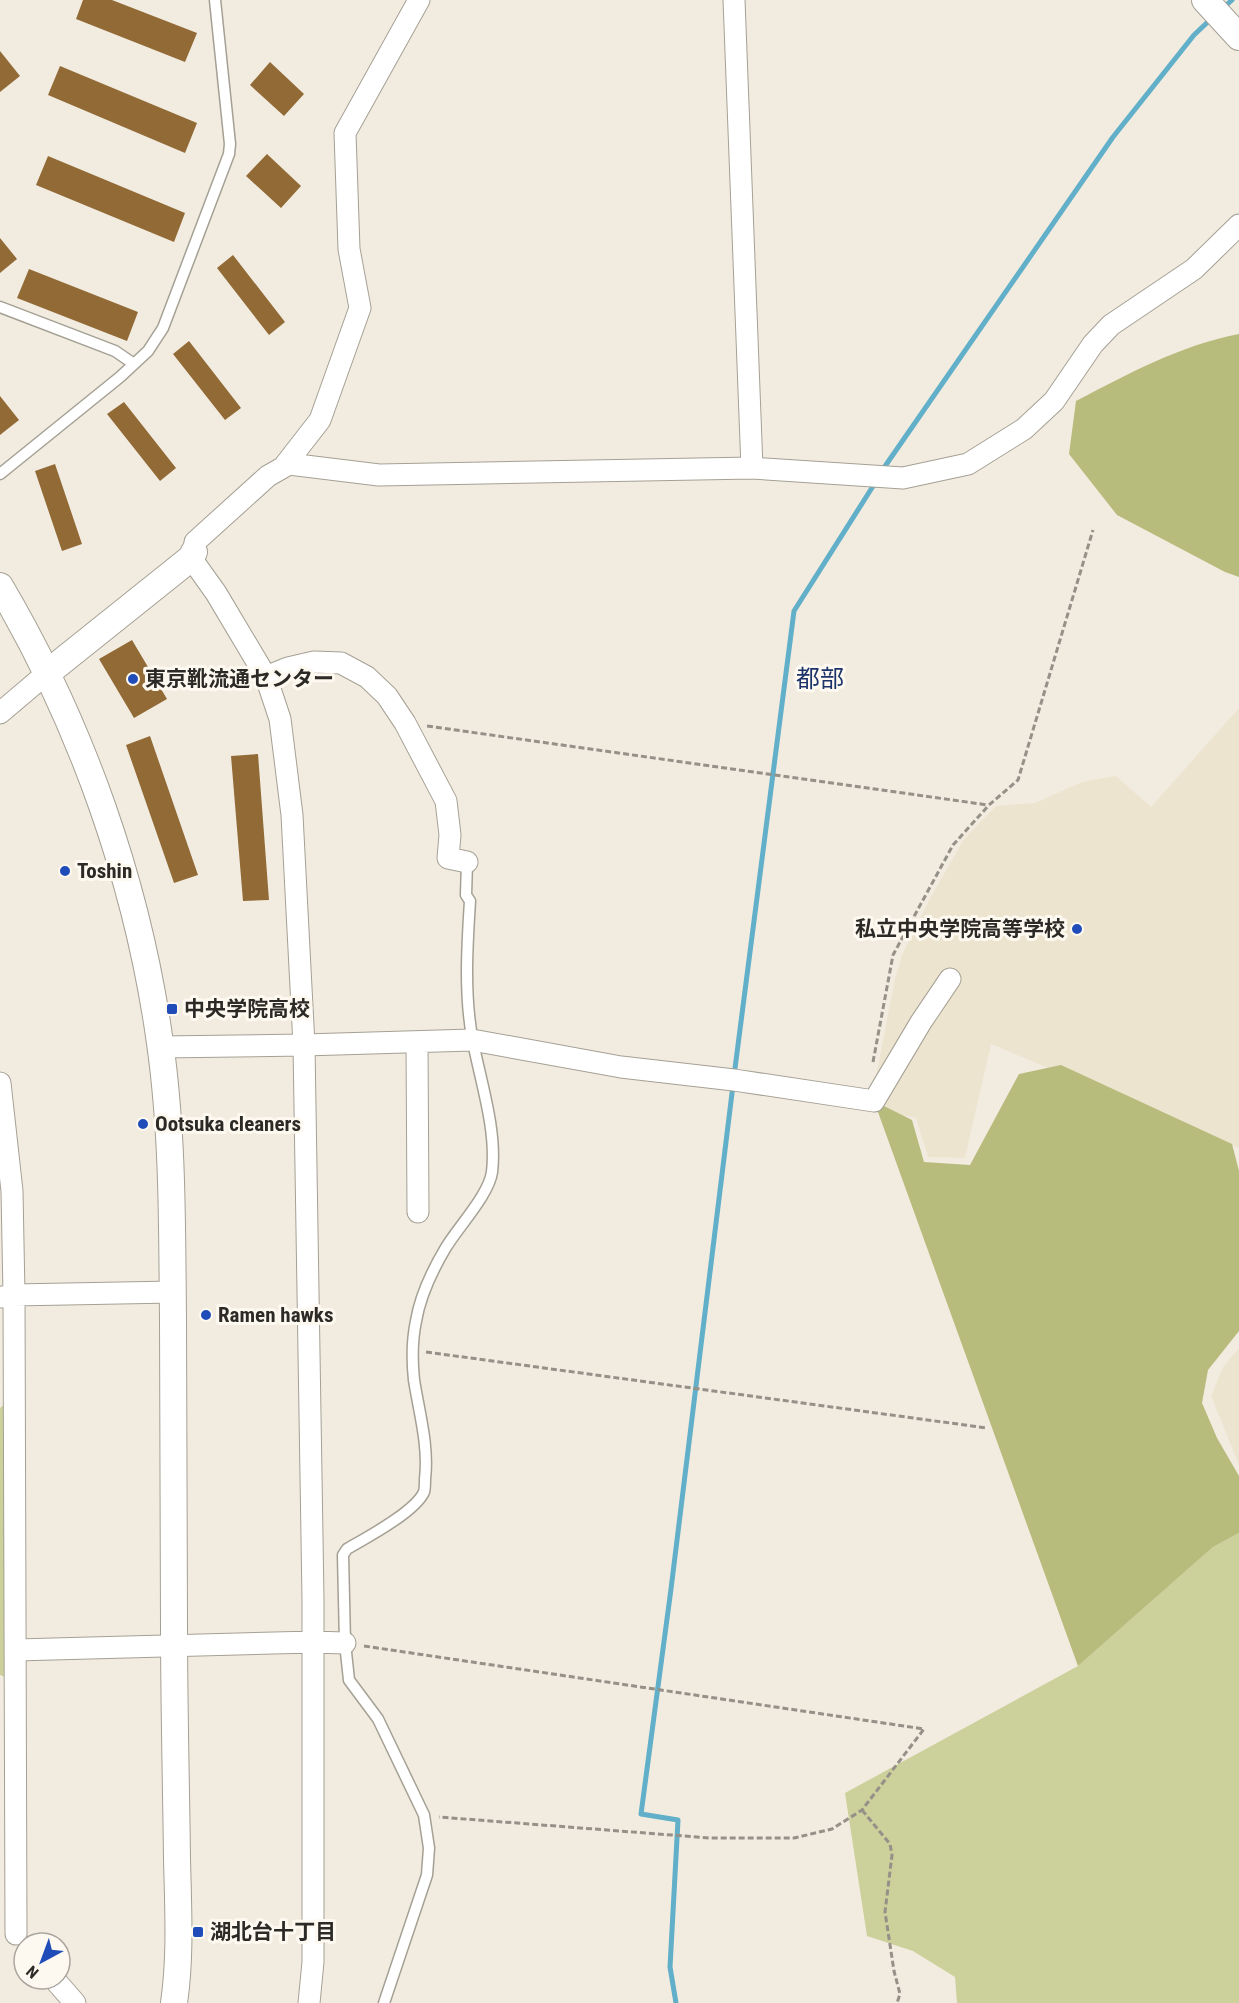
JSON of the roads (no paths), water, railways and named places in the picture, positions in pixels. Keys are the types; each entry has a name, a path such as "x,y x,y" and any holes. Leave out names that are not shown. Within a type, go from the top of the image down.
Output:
{"street":[{"path":"0,713 192,555 195,542 268,476 285,465 320,420 360,308 349,249 345,133 419,0"},
{"path":"734,0 752,468"},
{"path":"1205,0 1239,37"},
{"path":"285,465 309,465 379,475 752,468 903,478 969,464 1024,429 1054,401 1093,344 1111,325 1194,269 1239,225"},
{"path":"192,555 266,677 280,719 292,815 304,1045 313,1642 313,1962 309,2003"},
{"path":"0,586 46,674 84,758 120,862 149,974 161,1047 171,1168 178,1937 174,2003"},
{"path":"266,677 288,668 314,662 341,663 367,677 387,696 405,723 446,801 450,835 448,858 467,862"},
{"path":"161,1047 472,1040 621,1067 734,1080 874,1101 921,1022 950,979"},
{"path":"417,1042 418,1212"},
{"path":"0,1083 12,1191 7,1297 16,1650 8,1678 20,1931"},
{"path":"7,1297 172,1292"},
{"path":"16,1650 345,1643"},
{"path":"0,1915 13,1931"},
{"path":"64,1991 75,2003"}],"lane":[{"path":"0,474 134,364 148,351 163,328 229,154 230,144 215,0"},
{"path":"0,307 115,351 134,364"},
{"path":"384,2003 427,1875 429,1848 424,1815 378,1719 349,1680 345,1643 343,1555 347,1549 397,1518 424,1492 427,1463 412,1350 416,1320 428,1282 444,1250 484,1192 492,1174 488,1119 472,1040 468,966 470,902 466,895 467,862"}],"waterway":[{"path":"1222,9 1232,0"},
{"path":"881,472 1113,137 1194,35 1213,17"},
{"path":"734,1076 794,611 875,483"},
{"path":"676,2003 670,1967 678,1820 641,1814 733,1085"}],"place":[{"name":"東京靴流通センター","path":"133,679"},
{"name":"Toshin","path":"65,871"},
{"name":"私立中央学院高等学校","path":"1077,929"},
{"name":"中央学院高校","path":"172,1009"},
{"name":"Ootsuka cleaners","path":"143,1124"},
{"name":"Ramen hawks","path":"206,1315"},
{"name":"湖北台十丁目","path":"198,1932"}],"district":[{"name":"都部","path":"820,679"}]}
